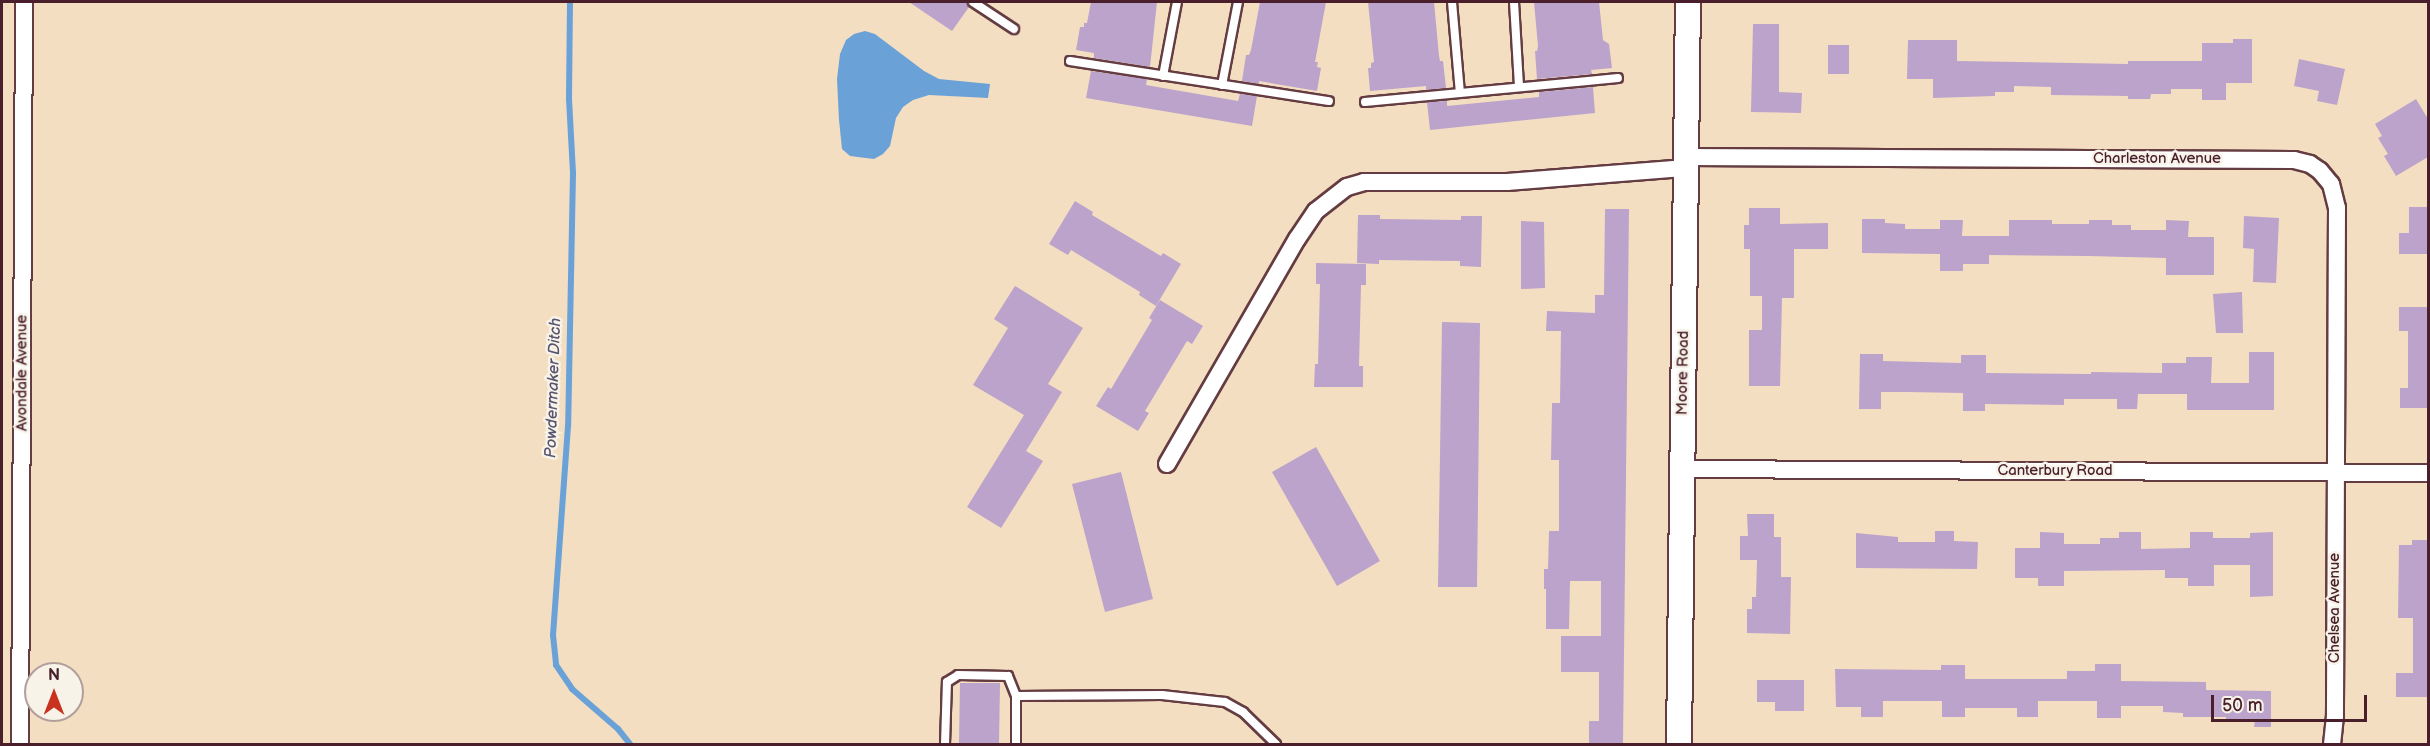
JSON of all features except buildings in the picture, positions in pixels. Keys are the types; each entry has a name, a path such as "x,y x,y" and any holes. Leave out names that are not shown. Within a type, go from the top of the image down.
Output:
{"street":[{"name":"Avondale Avenue","path":"20,744 24,2"},
{"name":"Moore Road","path":"1678,744 1688,2"},
{"name":"Charleston Avenue","path":"1167,464 1297,239 1316,211 1347,187 1364,182 1507,182 1686,162 2294,160 2310,164 2331,184 2337,208 2336,472"},
{"name":"Canterbury Road","path":"1682,469 2428,473"},
{"name":"Chelsea Avenue","path":"2332,744 2335,716 2336,472"}],"lane":[{"path":"973,2 1014,29"},
{"path":"1163,76 1177,2"},
{"path":"1222,85 1238,2"},
{"path":"1452,2 1460,93"},
{"path":"1514,2 1519,87"},
{"path":"1070,61 1329,101"},
{"path":"1365,102 1618,78"},
{"path":"945,744 947,682 958,675 1008,676 1016,696 1016,744"},
{"path":"1016,696 1162,694 1225,702 1243,712 1276,744"}],"water":[{"path":"865,31 875,34 924,71 939,79 990,84 988,98 929,95 913,100 903,107 896,118 890,146 883,154 874,159 850,156 842,149 839,120 837,79 840,54 846,40 854,34"}],"waterway":[{"name":"Powdermaker Ditch","path":"570,2 569,99 573,173 568,426 553,635 556,665 572,689 618,729 630,744"}]}
